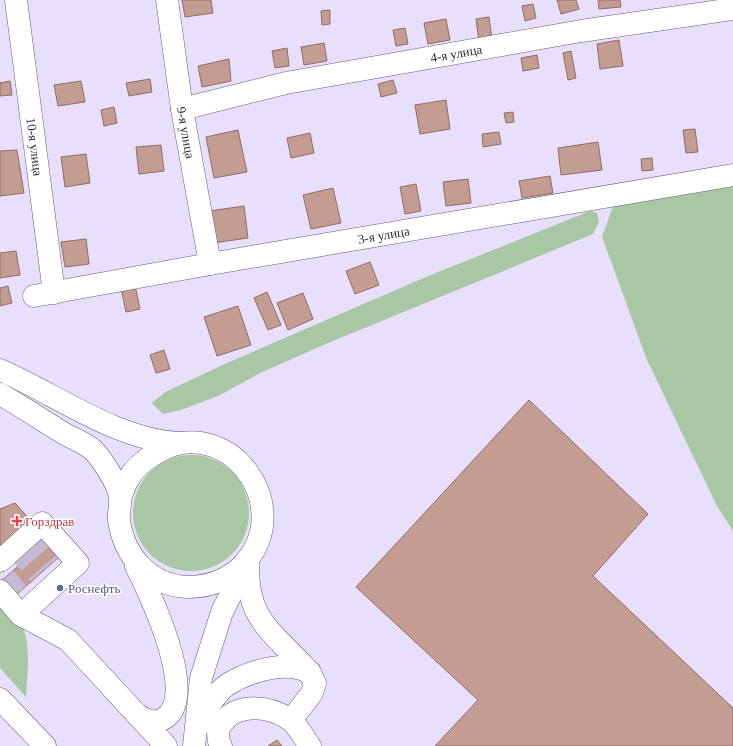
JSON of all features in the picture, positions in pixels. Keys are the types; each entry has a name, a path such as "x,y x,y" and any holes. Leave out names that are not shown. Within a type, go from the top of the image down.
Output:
{"main road":[{"name":"10-я улица","path":"16,0 44,295"},
{"name":"9-я улица","path":"167,0 182,109 210,264"},
{"name":"4-я улица","path":"182,109 286,83 581,31 733,9"},
{"name":"3-я улица","path":"44,295 210,264 733,175"},
{"path":"0,370 26,381 121,430 162,442 206,445 226,452 242,464 254,481 262,500 263,520 258,541 219,620 201,678 194,741"},
{"path":"0,377 26,381"},
{"path":"0,394 36,414 92,450 110,474 120,498"},
{"path":"0,412 14,410 36,414"},
{"path":"138,714 146,720 156,722 165,719 172,710 176,699 175,681 170,648 153,600 122,536 119,524 120,498 129,477 144,460 164,448 186,443"},
{"path":"130,554 142,569 159,580 184,587 197,587 217,583 234,573 248,559"},
{"path":"248,559 248,584 253,604 264,624 310,672 315,683 312,693 291,720"},
{"path":"25,581 68,640 166,746"},
{"path":"194,741 209,705 226,686 250,674 276,668 293,667 310,672"},
{"path":"0,699 45,746"},
{"path":"221,746 218,741 218,727 225,719 240,709 257,708 276,712 291,720 310,746"}],"green space":[{"path":"733,179 733,531 717,506 647,360 602,237 617,195"},
{"path":"590,211 597,213 599,222 593,234 328,343 260,373 218,396 181,410 163,414 152,403 165,392 227,363 426,277"},
{"path":"191,455 213,459 232,472 245,491 249,513 245,535 232,554 213,567 191,571 169,567 150,554 137,535 133,513 137,491 150,472 169,459"},
{"path":"0,601 19,622 27,641 28,660 26,697 0,668"}],"building":[{"path":"182,0 211,0 213,13 185,17"},
{"path":"557,0 576,0 579,9 561,14"},
{"path":"598,0 620,0 621,7 599,9"},
{"path":"533,4 536,18 525,21 522,6"},
{"path":"330,10 330,24 322,25 321,11"},
{"path":"489,17 492,39 479,41 476,19"},
{"path":"446,19 450,40 428,44 424,23"},
{"path":"405,28 408,44 396,46 393,30"},
{"path":"619,40 623,66 600,69 597,44"},
{"path":"324,43 327,61 304,65 301,47"},
{"path":"287,48 289,66 275,68 272,51"},
{"path":"571,51 576,78 568,80 563,53"},
{"path":"537,55 539,68 523,71 521,58"},
{"path":"229,59 231,81 202,87 198,66"},
{"path":"150,79 152,92 129,96 126,83"},
{"path":"393,80 397,93 381,97 378,84"},
{"path":"10,81 12,95 0,96 0,83"},
{"path":"81,81 85,102 58,106 54,85"},
{"path":"446,100 450,129 420,134 415,105"},
{"path":"114,107 117,123 104,126 101,110"},
{"path":"513,112 514,122 506,123 504,113"},
{"path":"695,129 698,152 686,153 683,130"},
{"path":"238,130 247,172 214,178 206,137"},
{"path":"499,132 501,144 483,147 482,134"},
{"path":"310,133 314,153 291,158 287,138"},
{"path":"598,142 602,170 561,175 558,148"},
{"path":"161,145 164,171 139,174 136,147"},
{"path":"17,150 24,193 0,196 0,151"},
{"path":"86,154 90,183 65,187 61,157"},
{"path":"652,158 653,170 642,171 641,159"},
{"path":"550,176 553,193 522,198 519,181"},
{"path":"468,179 471,203 446,206 443,182"},
{"path":"416,184 421,211 405,214 400,187"},
{"path":"333,188 341,223 311,229 303,195"},
{"path":"244,206 248,238 213,243 209,211"},
{"path":"86,239 89,264 65,267 61,242"},
{"path":"16,251 20,275 0,278 0,253"},
{"path":"370,262 379,285 355,294 346,271"},
{"path":"135,285 140,309 126,312 121,288"},
{"path":"8,286 12,303 0,306 0,288"},
{"path":"267,292 281,325 268,330 254,298"},
{"path":"303,293 313,319 288,330 277,303"},
{"path":"238,306 251,345 217,356 204,317"},
{"path":"164,350 170,369 156,373 150,355"},
{"path":"529,400 648,514 593,576 733,708 733,746 435,746 478,700 356,587"},
{"path":"15,503 31,521 0,549 0,509"},
{"path":"26,525 43,544 46,541 60,556 7,603 0,582 23,562 6,543"},
{"path":"277,740 282,746 268,746"}],"tunnel":[{"path":"29,535 53,562"},
{"path":"15,547 39,574"},
{"path":"5,578 18,593"}],"place":[{"name":"Горздрав","path":"17,521"},
{"name":"Роснефть","path":"60,588"}]}
